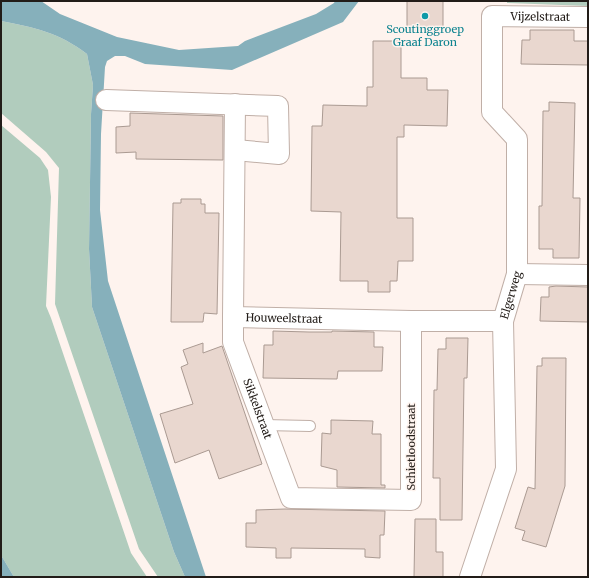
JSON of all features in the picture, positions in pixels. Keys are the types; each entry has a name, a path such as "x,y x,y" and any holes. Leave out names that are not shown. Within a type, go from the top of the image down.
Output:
{"street":[{"name":"Vijzelstraat","path":"492,16 588,17"},
{"name":"Elgerweg","path":"470,577 506,469 503,321 517,274 517,139 492,112 492,16"},
{"path":"106,100 278,106 279,154 235,150"},
{"name":"Houweelstraat","path":"235,104 233,317 411,321 503,321"},
{"path":"517,274 588,275"},
{"name":"Sikkelstraat","path":"233,317 233,342 291,498"},
{"name":"Schietloodstraat","path":"291,498 411,500 411,321"}],"lane":[{"path":"264,425 310,426"}],"green space":[{"path":"507,1 588,1 588,6 507,3"},
{"path":"1,21 46,32 66,41 87,54 93,85 91,114 89,249 92,307 174,552 185,577 158,577 139,549 55,304 59,168 46,152 1,113"},
{"path":"1,125 40,158 48,170 51,197 46,306 131,553 147,577 14,577 1,555"}],"water":[{"path":"1,1 41,1 60,14 117,37 179,50 238,46 245,41 316,14 335,1 359,1 343,22 232,70 145,64 125,56 115,56 107,61 105,67 101,134 100,210 108,281 206,577 185,577 174,552 92,307 89,249 91,114 93,85 87,54 66,41 46,32 1,21"},
{"path":"1,555 14,577 1,577"}],"building":[{"name":"Scoutinggroep Graaf Daron","path":"407,1 443,1 443,31 407,31"},
{"path":"530,30 574,30 574,41 588,41 588,65 521,64 522,40 530,40"},
{"path":"373,41 401,41 401,78 427,78 427,90 448,90 447,126 404,125 404,137 397,137 397,218 413,218 413,261 398,261 397,281 390,281 390,292 368,292 368,281 340,281 341,212 311,211 312,126 322,126 323,105 367,106 367,87 373,87"},
{"path":"549,102 575,103 573,198 580,198 579,258 553,258 553,249 539,249 539,206 542,206 543,111 549,111"},
{"path":"130,113 223,116 223,160 136,159 136,152 116,153 116,127 130,126"},
{"path":"181,199 201,199 201,204 205,204 205,213 219,213 217,314 204,313 203,322 171,322 173,203 181,203"},
{"path":"549,287 588,287 588,322 540,321 541,297 549,297"},
{"path":"273,331 374,332 374,347 383,347 382,371 338,371 337,379 263,378 264,345 273,345"},
{"path":"446,338 468,338 467,378 464,378 462,520 440,520 440,478 433,478 434,390 437,390 438,349 446,349"},
{"path":"203,343 203,353 222,346 262,464 219,479 209,450 175,463 160,414 193,404 181,367 188,364 183,350"},
{"path":"542,358 566,358 565,486 546,547 522,540 525,531 515,528 528,487 535,489 537,366 542,366"},
{"path":"331,420 373,421 372,434 381,434 381,485 385,485 385,488 337,487 337,470 321,466 322,433 331,434"},
{"path":"285,509 385,511 384,535 380,535 380,558 365,557 365,549 291,548 291,558 276,558 276,548 246,547 246,523 256,523 256,510"},
{"path":"415,519 436,519 436,552 443,552 443,577 414,577"}],"place":[{"name":"Scoutinggroep Graaf Daron","path":"425,16"}]}
